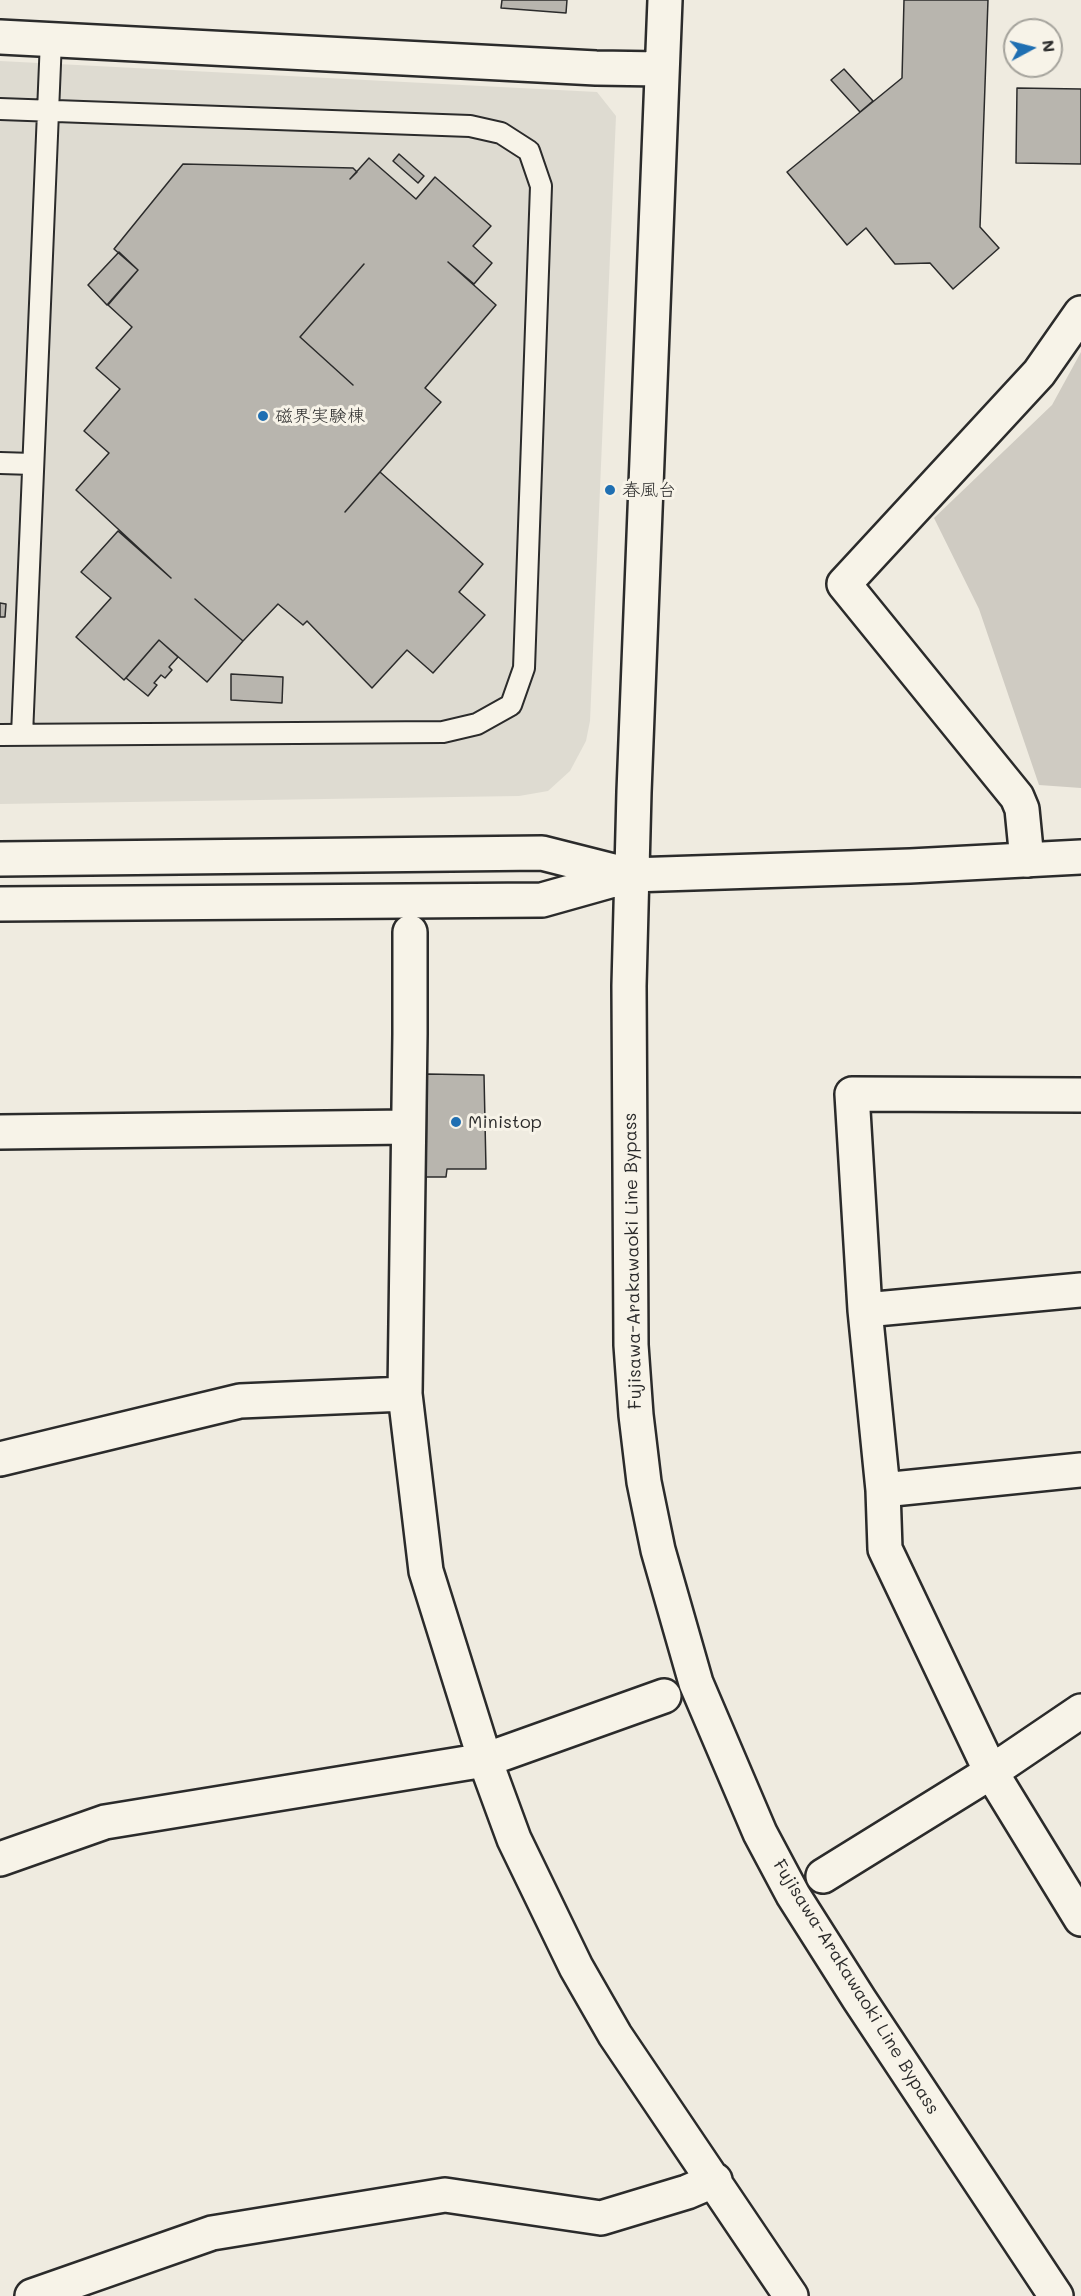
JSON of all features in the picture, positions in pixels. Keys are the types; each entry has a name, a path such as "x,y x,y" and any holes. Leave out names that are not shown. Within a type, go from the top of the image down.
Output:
{"street":[{"name":"Fujisawa-Arakawaoki Line Bypass","path":"665,0 631,875 629,1280 636,1414 644,1482 658,1550 696,1683 760,1833 793,1895 859,1999 1056,2296"},
{"path":"0,37 596,68 662,69"},
{"path":"1028,860 1022,809 1017,797 844,584 1039,373 1081,313"},
{"path":"0,859 542,854 631,875"},
{"path":"0,904 542,900 631,875 781,871 1081,857"},
{"path":"410,932 405,1394 426,1571 485,1760 514,1839 576,1967 615,2035 715,2180 791,2296"},
{"path":"1081,1095 852,1094 865,1310 884,1490 885,1550 991,1772 1081,1919"},
{"path":"0,1132 408,1127"},
{"path":"865,1310 1081,1290"},
{"path":"0,1459 240,1401 405,1394"},
{"path":"884,1490 1081,1470"},
{"path":"0,1859 105,1822 485,1760 664,1696"},
{"path":"823,1876 991,1772 1081,1712"},
{"path":"32,2296 212,2233 445,2195 601,2218 687,2192 715,2180"}],"lane":[{"path":"22,735 51,40"},
{"path":"0,109 470,126 501,133 529,151 541,186 524,668 511,705 477,724 443,732 0,735"},
{"path":"0,463 33,464"}],"shaded area":[{"path":"0,61 597,92 616,116 590,721 586,741 570,771 548,791 519,796 0,804"},
{"path":"1081,352 1081,788 1039,785 979,609 934,518 1052,405"}],"building":[{"path":"502,0 567,0 566,13 501,8"},
{"path":"904,0 988,0 980,227 999,248 953,289 930,263 895,264 866,228 847,245 787,172 902,78"},
{"path":"844,69 873,101 860,112 831,80"},
{"path":"1017,88 1081,89 1081,164 1016,163"},
{"path":"399,154 424,176 418,183 393,161"},
{"name":"磁界実験棟","path":"369,158 416,199 435,177 491,226 473,246 492,263 474,284 448,262 496,305 425,388 441,402 345,512 380,472 483,564 459,592 485,615 433,673 407,650 372,688 307,621 303,625 278,604 207,682 159,640 124,680 76,637 111,598 81,572 118,531 171,578 76,490 109,453 84,431 120,389 96,368 132,327 108,305 138,270 114,249 183,164 353,168 357,172"},
{"path":"119,252 138,270 107,305 88,285"},
{"path":"0,603 6,604 5,617 0,617"},
{"path":"159,640 178,657 169,667 172,670 165,678 161,675 154,683 157,685 148,696 126,678"},
{"path":"231,674 283,677 282,703 231,700"},
{"name":"Ministop","path":"427,1074 484,1075 486,1169 447,1169 446,1177 426,1177"}],"place":[{"name":"磁界実験棟","path":"263,416"},
{"name":"春風台","path":"610,490"},
{"name":"Ministop","path":"456,1122"}]}
